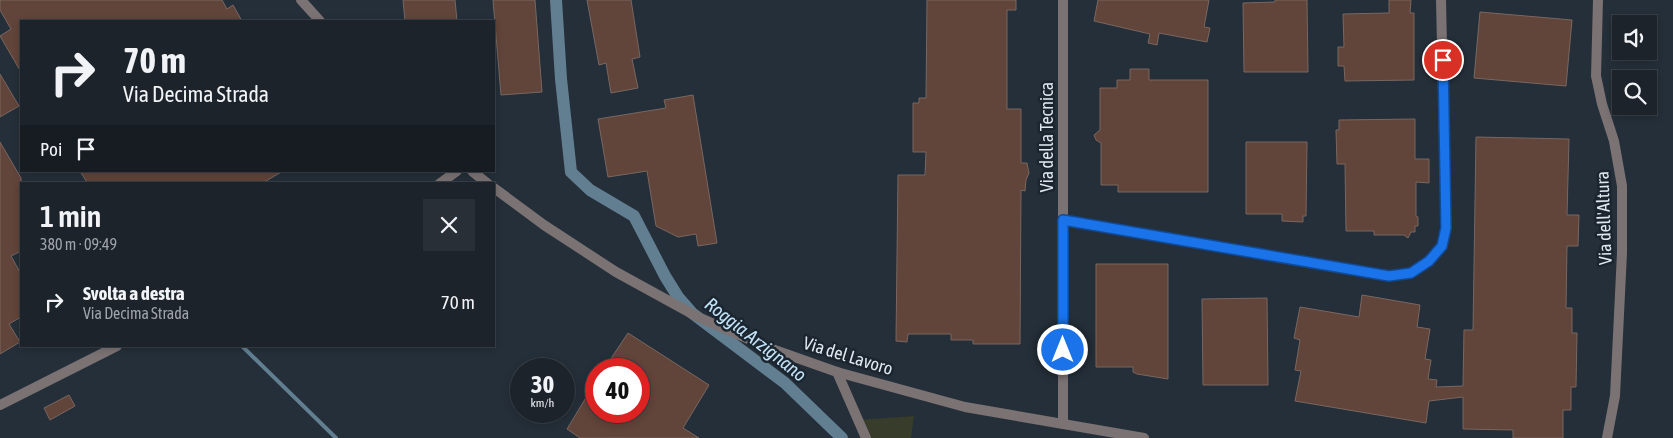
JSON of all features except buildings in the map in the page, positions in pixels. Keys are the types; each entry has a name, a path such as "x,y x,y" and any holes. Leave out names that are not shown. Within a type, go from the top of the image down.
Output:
{"street":[{"path":"301,0 319,20"},
{"name":"Via della Tecnica","path":"1063,424 1064,0"},
{"path":"1063,220 1389,276 1411,273 1429,261 1442,246 1446,228 1441,0"},
{"name":"Via dell'Altura","path":"1598,0 1596,76 1602,104 1616,148 1622,186 1622,253 1615,396 1607,438"},
{"path":"442,182 456,172"},
{"path":"473,172 486,182"},
{"name":"Via del Lavoro","path":"495,189 544,226 616,272 698,317 769,348 838,372 965,408 1144,438"},
{"path":"0,405 115,347"},
{"path":"838,372 866,438"}],"green space":[{"path":"914,416 911,438 860,438 858,420"}],"waterway":[{"name":"Roggia Arzignano","path":"556,0 561,79 571,172 590,190 634,216 665,276 678,297 692,313 785,383 842,438"},
{"path":"243,347 336,438"}],"route":[{"path":"1063,350 1063,220 1389,276 1411,273 1429,261 1442,246 1446,228 1443,60"}]}
